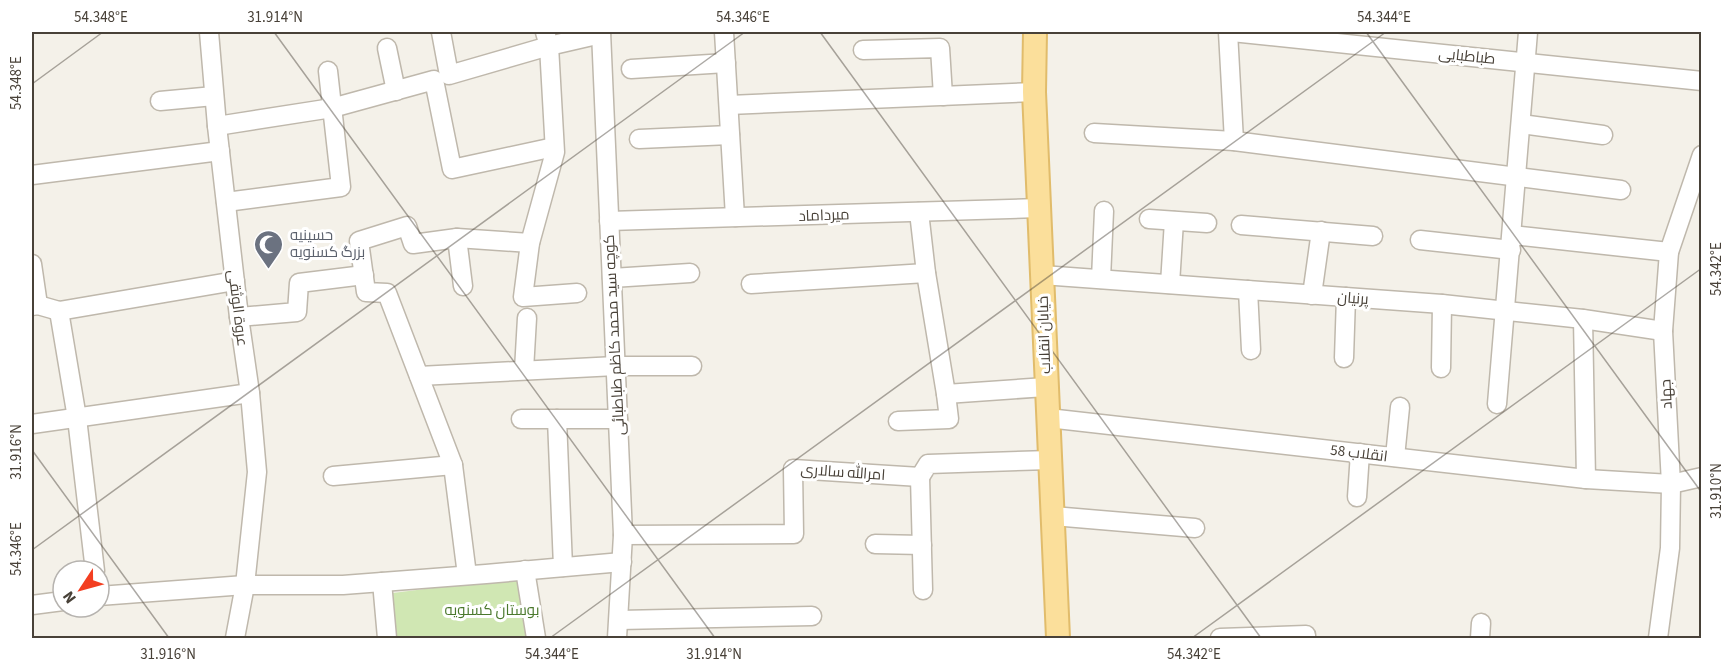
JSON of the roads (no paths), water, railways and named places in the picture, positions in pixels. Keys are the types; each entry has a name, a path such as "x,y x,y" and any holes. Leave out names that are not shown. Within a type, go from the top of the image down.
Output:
{"main road":[{"name":"خیابان انقلاب","path":"1035,32 1034,92 1058,639"}],"street":[{"name":"عروة الوثقی","path":"209,32 217,126 250,393 257,472 245,585 235,639"},
{"path":"441,32 442,77 452,169 554,147"},
{"path":"724,32 735,217"},
{"path":"1230,32 1234,141"},
{"name":"طباطبایی","path":"1230,32 1393,40 1526,62 1701,76"},
{"path":"1497,404 1528,32"},
{"path":"217,126 332,108 442,77 547,39 601,33"},
{"name":"کوچه سید محمد کاظم طباطبائی","path":"601,33 623,535 618,639"},
{"path":"547,39 555,152 530,243 523,297 577,293"},
{"path":"387,48 396,90"},
{"path":"863,50 940,48 943,96"},
{"path":"631,69 726,63"},
{"path":"226,202 341,187 328,71"},
{"path":"729,105 1034,92"},
{"path":"160,101 214,96"},
{"path":"1521,124 1603,135"},
{"path":"1094,134 1234,141 1621,190"},
{"path":"639,139 730,135"},
{"path":"32,175 220,151"},
{"name":"جهاد","path":"1658,639 1670,548 1671,484 1663,331 1669,252 1701,155"},
{"name":"میرداماد","path":"609,221 1039,208"},
{"path":"1101,279 1104,211"},
{"path":"898,421 949,419 918,212"},
{"path":"1149,219 1207,224"},
{"path":"1170,284 1174,221"},
{"path":"1242,225 1373,236"},
{"path":"467,575 453,465 387,293 366,292 359,241 407,226 413,244 457,238 530,243"},
{"path":"1312,295 1322,231"},
{"path":"457,238 463,286"},
{"path":"1420,240 1669,252"},
{"path":"32,264 35,305 59,311 235,281"},
{"path":"612,278 690,273"},
{"path":"751,284 926,273"},
{"path":"239,317 297,312 299,283 364,275"},
{"name":"پرنیان","path":"1042,275 1442,304 1583,319 1663,331"},
{"path":"1248,290 1251,350"},
{"path":"1344,358 1346,297"},
{"path":"1441,368 1442,304"},
{"path":"59,311 76,418 94,559"},
{"path":"524,370 527,318"},
{"path":"1583,319 1586,479"},
{"path":"419,376 616,366 692,366"},
{"path":"946,394 1046,387"},
{"path":"32,424 250,393"},
{"path":"1395,457 1400,407"},
{"name":"انقلاب 58","path":"1048,418 1586,479 1671,484 1701,477"},
{"path":"521,419 618,419"},
{"path":"557,419 563,567"},
{"path":"1357,497 1360,453"},
{"path":"923,590 920,477 928,464 1050,460"},
{"path":"333,476 453,465"},
{"name":"امرالله سالاری","path":"623,535 794,534 793,469 920,477"},
{"path":"1053,516 1196,528"},
{"path":"874,544 922,545"},
{"path":"111,595 245,585 343,585 622,562"},
{"path":"525,570 536,639"},
{"path":"382,582 387,639"},
{"path":"32,605 51,603"},
{"path":"619,620 812,616"},
{"path":"1220,639 1306,637"}],"place":[{"name":"حسینیه بزرگ کسنویه","path":"269,270"}],"park label":[{"name":"بوستان کسنویه","path":"492,610"}]}
